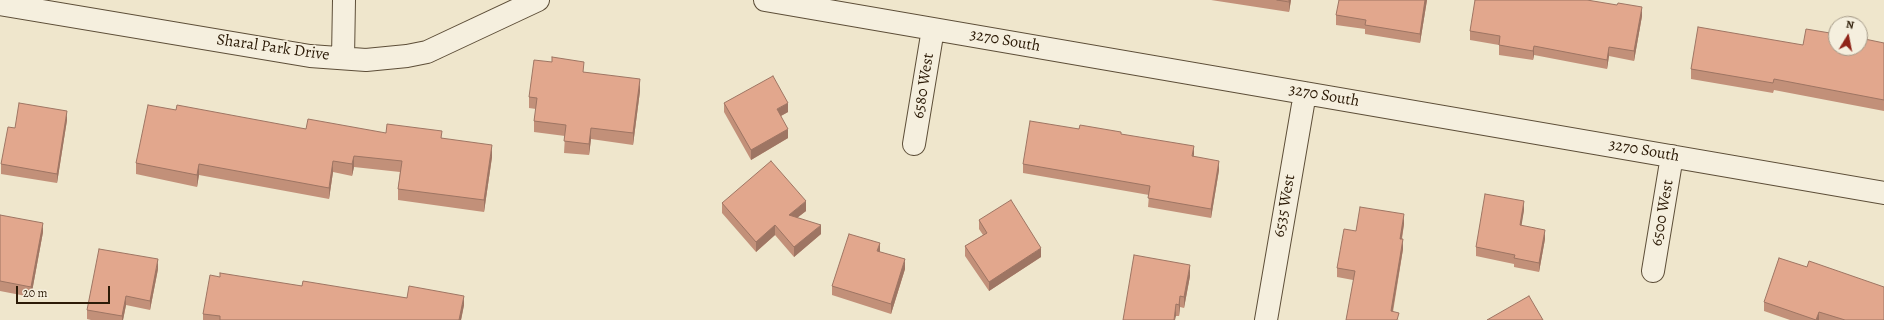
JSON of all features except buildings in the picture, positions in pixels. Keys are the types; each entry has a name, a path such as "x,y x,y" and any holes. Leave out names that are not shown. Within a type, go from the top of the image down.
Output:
{"street":[{"path":"343,58 344,0"},
{"name":"Sharal Park Drive","path":"0,4 310,56 387,59 427,52 538,0"},
{"name":"3270 South","path":"765,0 1884,193"},
{"name":"6580 West","path":"914,144 933,29"},
{"name":"6535 West","path":"1266,320 1305,93"},
{"name":"6500 West","path":"1653,271 1672,156"}]}
